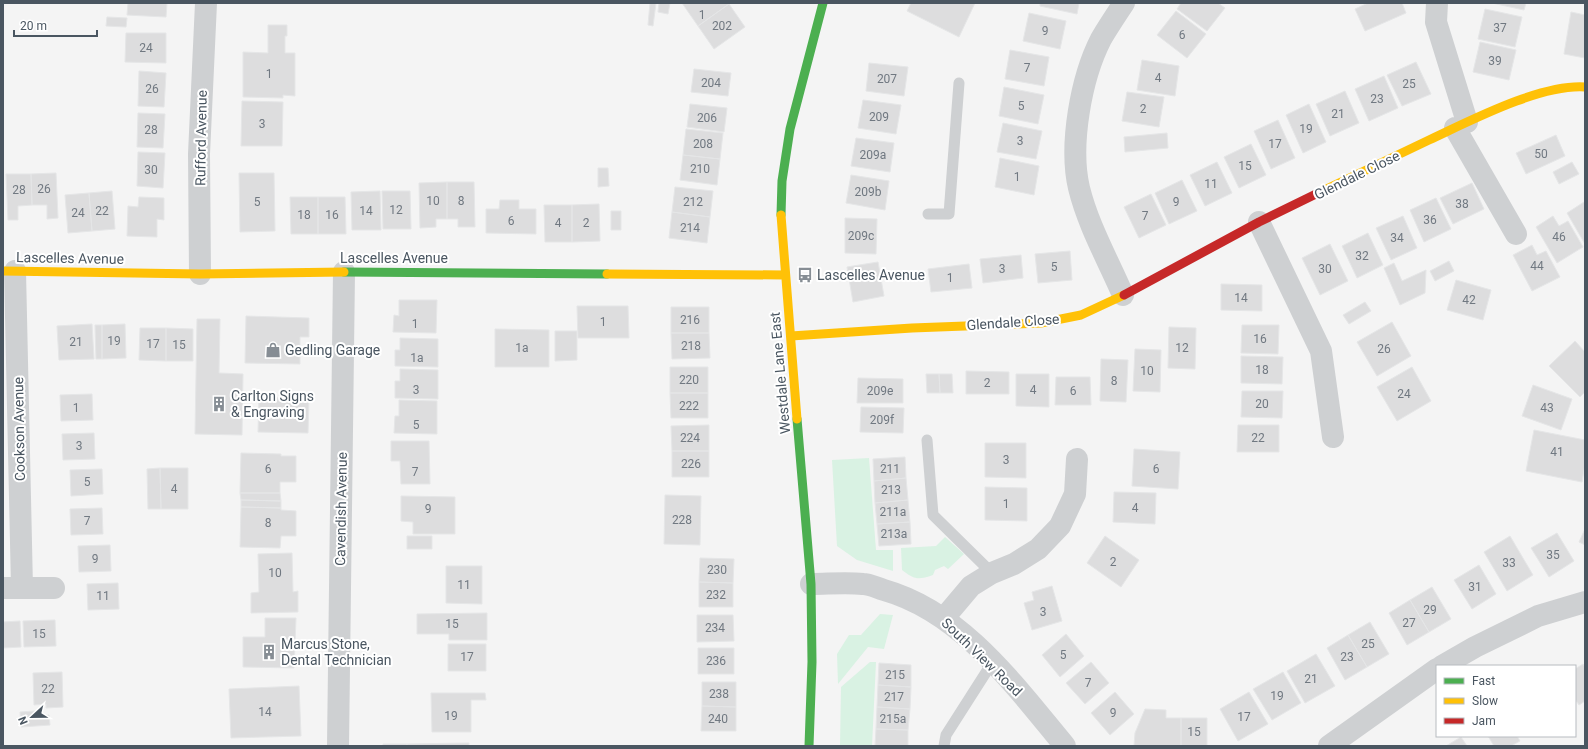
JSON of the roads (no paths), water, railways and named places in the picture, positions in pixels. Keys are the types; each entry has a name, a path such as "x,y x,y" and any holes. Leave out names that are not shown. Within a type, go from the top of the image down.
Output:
{"street":[{"name":"Rufford Avenue","path":"200,274 199,154 206,3"},
{"name":"Westdale Lane East","path":"809,746 812,662 811,584 780,207 782,170 809,52 823,3"},
{"path":"1124,3 1101,40 1087,78 1077,122 1076,154 1079,187 1092,225 1124,295"},
{"path":"1437,3 1436,22 1461,125 1516,234"},
{"name":"Glendale Close","path":"791,336 912,328 1041,323 1081,315 1124,295 1259,222 1461,125 1514,102 1569,86 1585,87"},
{"path":"1259,222 1321,351 1333,437"},
{"name":"Lascelles Avenue","path":"9,271 200,274 344,272 785,275"},
{"name":"Cookson Avenue","path":"9,271 13,588 54,588"},
{"name":"Cavendish Avenue","path":"338,746 344,272"},
{"path":"944,618 971,586 992,573 1014,564 1038,549 1060,526 1075,494 1077,459"},
{"name":"South View Road","path":"811,584 864,584 899,594 924,605 944,618 1009,679 1065,746"},
{"path":"1444,665 1475,647 1538,616 1585,602"},
{"path":"1329,746 1436,670"}],"lane":[{"path":"928,214 949,214 959,83"},
{"path":"927,440 932,515 992,573"},
{"path":"944,746 946,735 992,663"}],"place":[{"name":"Lascelles Avenue","path":"805,275"},
{"name":"Gedling Garage","path":"273,350"},
{"name":"Carlton Signs & Engraving","path":"219,404"},
{"name":"Marcus Stone, Dental Technician","path":"269,652"}]}
